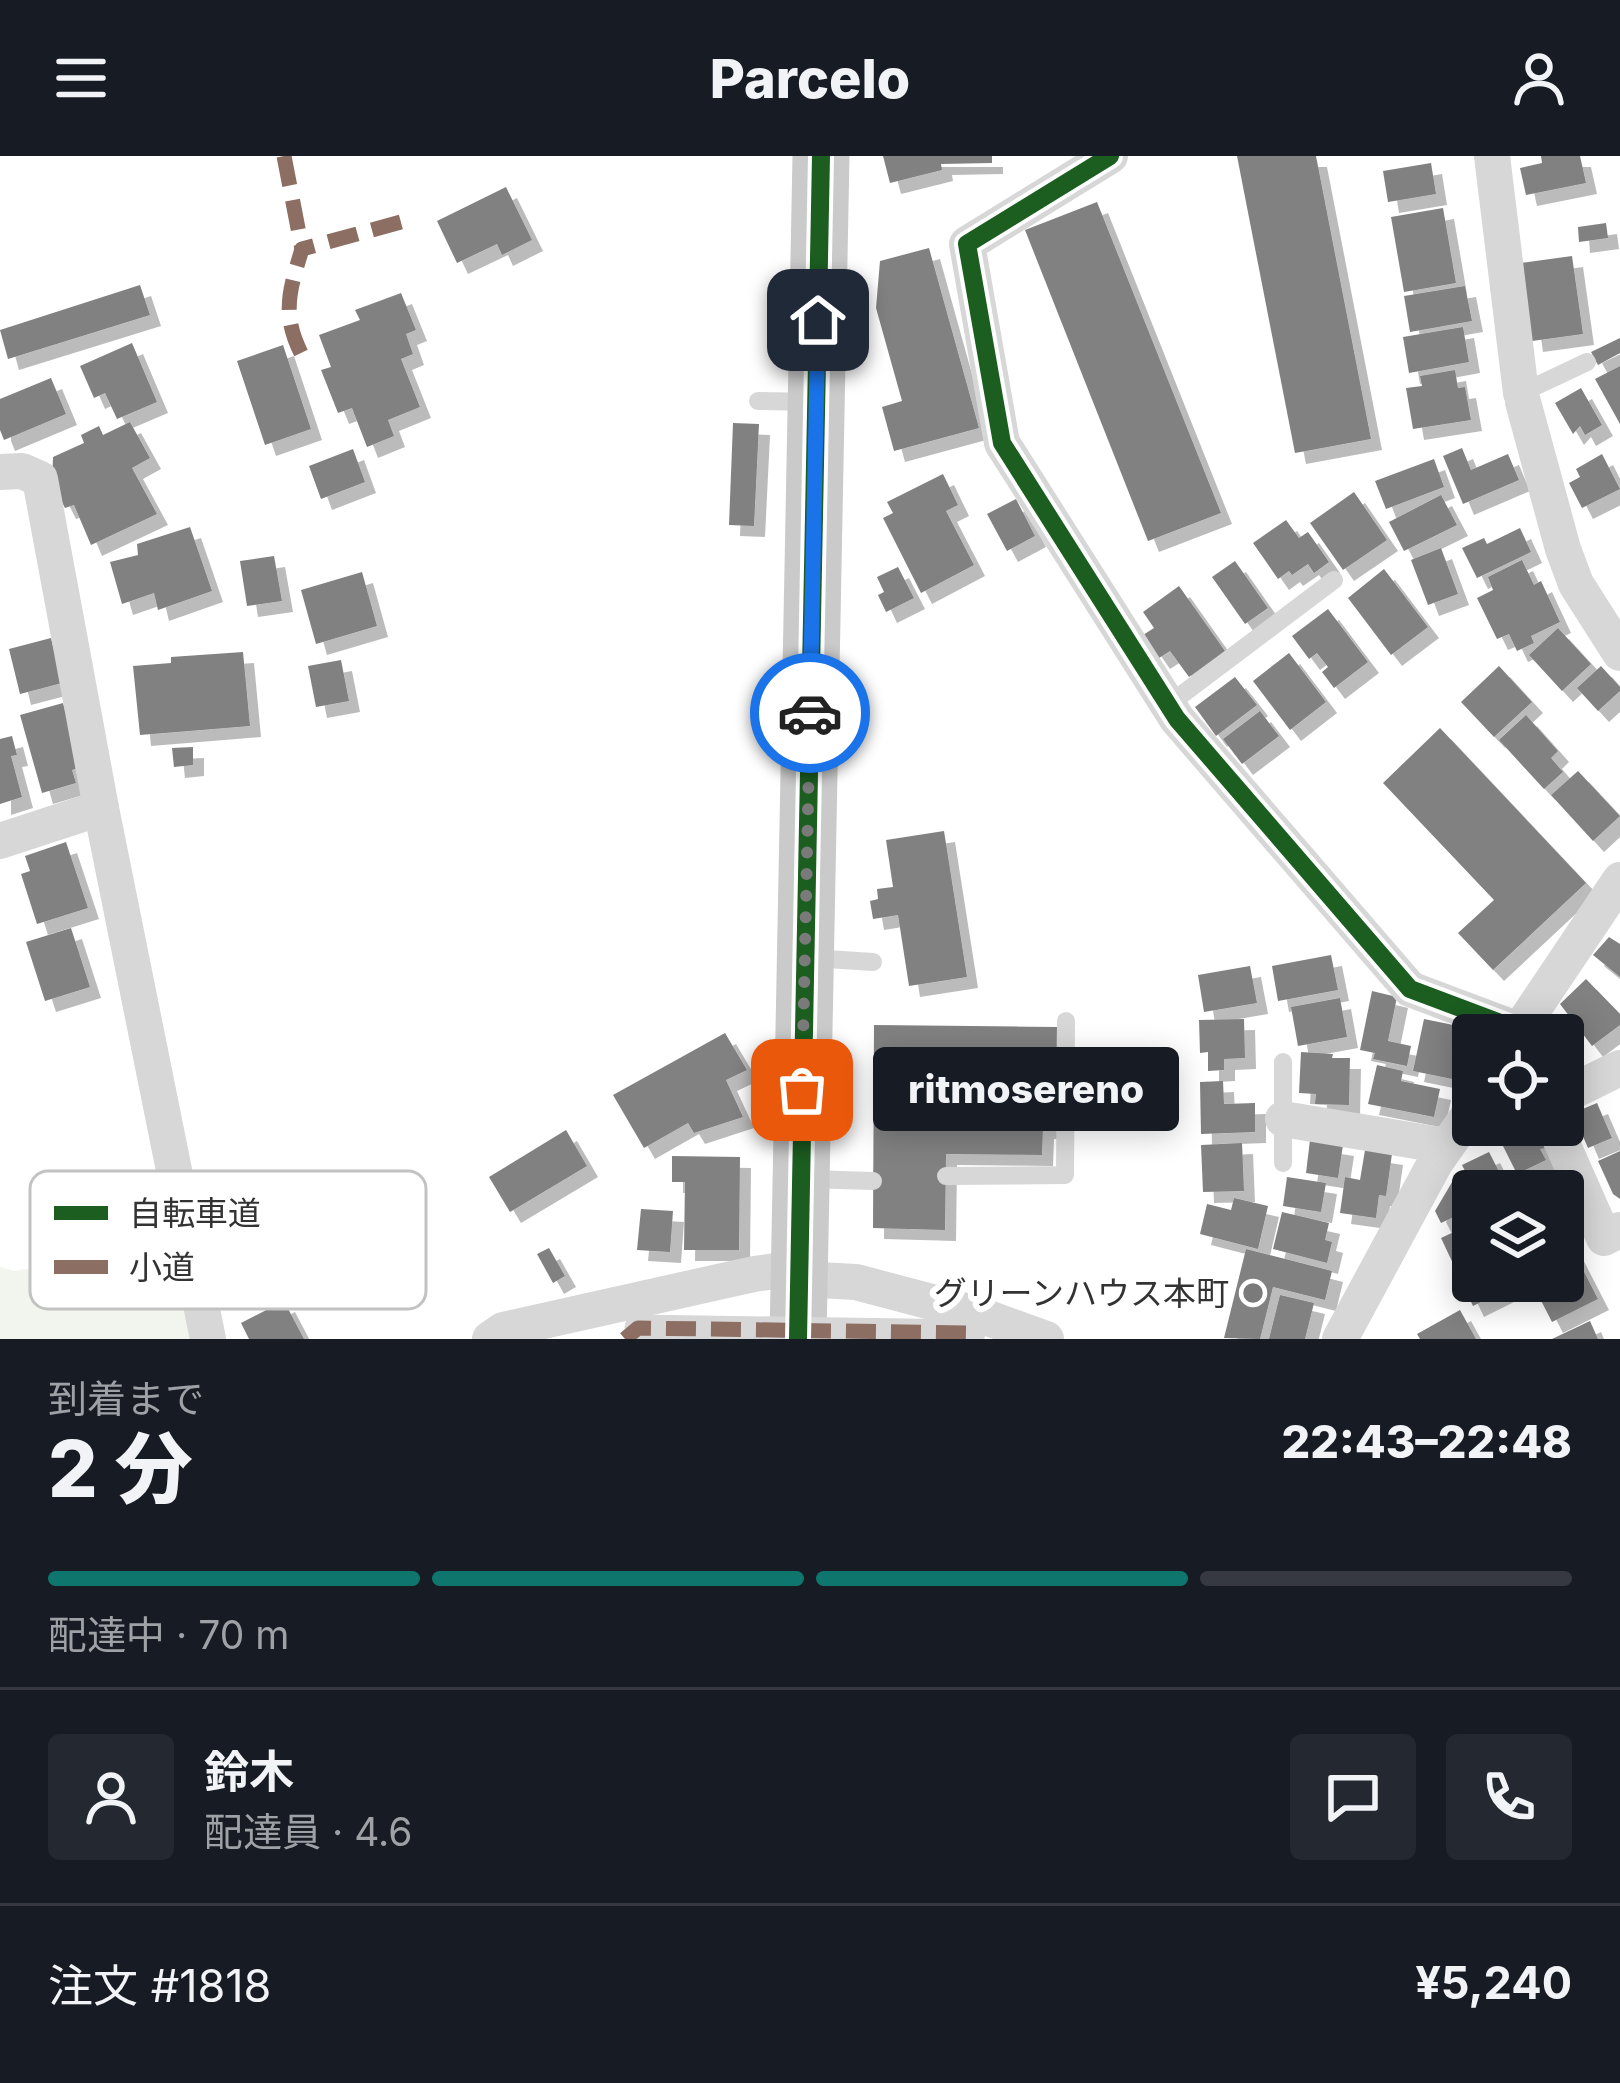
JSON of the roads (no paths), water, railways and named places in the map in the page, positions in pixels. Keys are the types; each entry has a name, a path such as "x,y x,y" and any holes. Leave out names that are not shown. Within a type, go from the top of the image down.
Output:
{"main road":[{"path":"798,1339 821,156"}],"street":[{"path":"1110,156 968,244 1002,443 1177,719 1410,988 1472,1014"},
{"path":"1492,156 1522,398 1576,584 1620,653"},
{"path":"0,472 22,471 40,479 101,808 135,1028 169,1171"},
{"path":"0,841 101,808"},
{"path":"1530,1014 1620,880"},
{"path":"1584,1086 1620,1068"},
{"path":"1283,1119 1446,1146"},
{"path":"1340,1339 1452,1138"},
{"path":"1563,1146 1604,1238 1620,1230"},
{"path":"483,1336 754,1274 799,1274 856,1282 977,1314 1046,1339"},
{"path":"201,1309 208,1339"},
{"path":"638,1328 972,1334"}],"lane":[{"path":"1522,398 1587,362"},
{"path":"758,401 816,403"},
{"path":"1168,705 1334,580"},
{"path":"805,957 873,962"},
{"path":"946,1176 1065,1175 1066,1021"},
{"path":"1283,1062 1283,1163"},
{"path":"801,1179 873,1181"}],"place":[{"name":"ritmosereno","path":"802,1090"},
{"name":"グリーンハウス本町","path":"1253,1293"}]}
